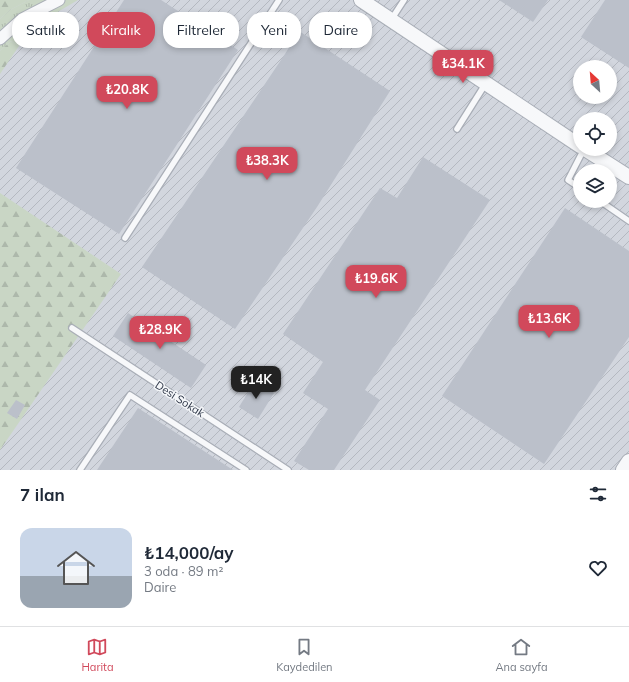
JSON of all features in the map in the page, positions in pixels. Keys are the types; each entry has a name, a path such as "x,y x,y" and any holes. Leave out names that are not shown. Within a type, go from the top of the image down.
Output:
{"street":[{"path":"0,39 22,20 59,0"},
{"path":"361,0 573,141"},
{"path":"596,156 626,174"},
{"path":"623,470 629,461"}],"lane":[{"path":"125,238 279,0"},
{"path":"391,20 404,0"},
{"path":"457,129 486,83"},
{"path":"573,171 568,180 573,183"},
{"path":"610,208 629,221"},
{"name":"Desi Sokak","path":"72,328 288,470"},
{"path":"80,470 130,395 246,470"}],"shaded area":[{"path":"0,0 629,0 629,470 0,470"}],"green space":[{"path":"0,0 29,0 10,10 0,19"},
{"path":"29,0 78,0 58,12 12,12 12,42 0,51 0,19 10,10"},
{"path":"11,41 12,48 18,48 0,74 0,51"},
{"path":"0,193 121,274 0,450"}],"building":[{"path":"124,0 161,0 179,12 163,12 163,48 235,48 238,50 119,234 16,168 93,48 155,48 155,12 116,12"},
{"path":"499,0 548,0 533,22"},
{"path":"605,0 629,0 629,68 581,37"},
{"path":"301,32 309,38 309,48 325,48 390,91 317,207 235,329 142,267 289,48 301,48"},
{"path":"423,157 490,200 365,390 380,400 334,470 309,470 294,461 328,409 303,393 323,362 283,334 380,188 397,198"},
{"path":"565,208 629,251 629,337 544,464 442,396"},
{"path":"128,313 206,365 191,388 113,336"},
{"path":"255,381 274,393 258,419 239,407"},
{"path":"16,400 25,405 17,419 7,413"},
{"path":"138,408 233,470 97,470"}]}
